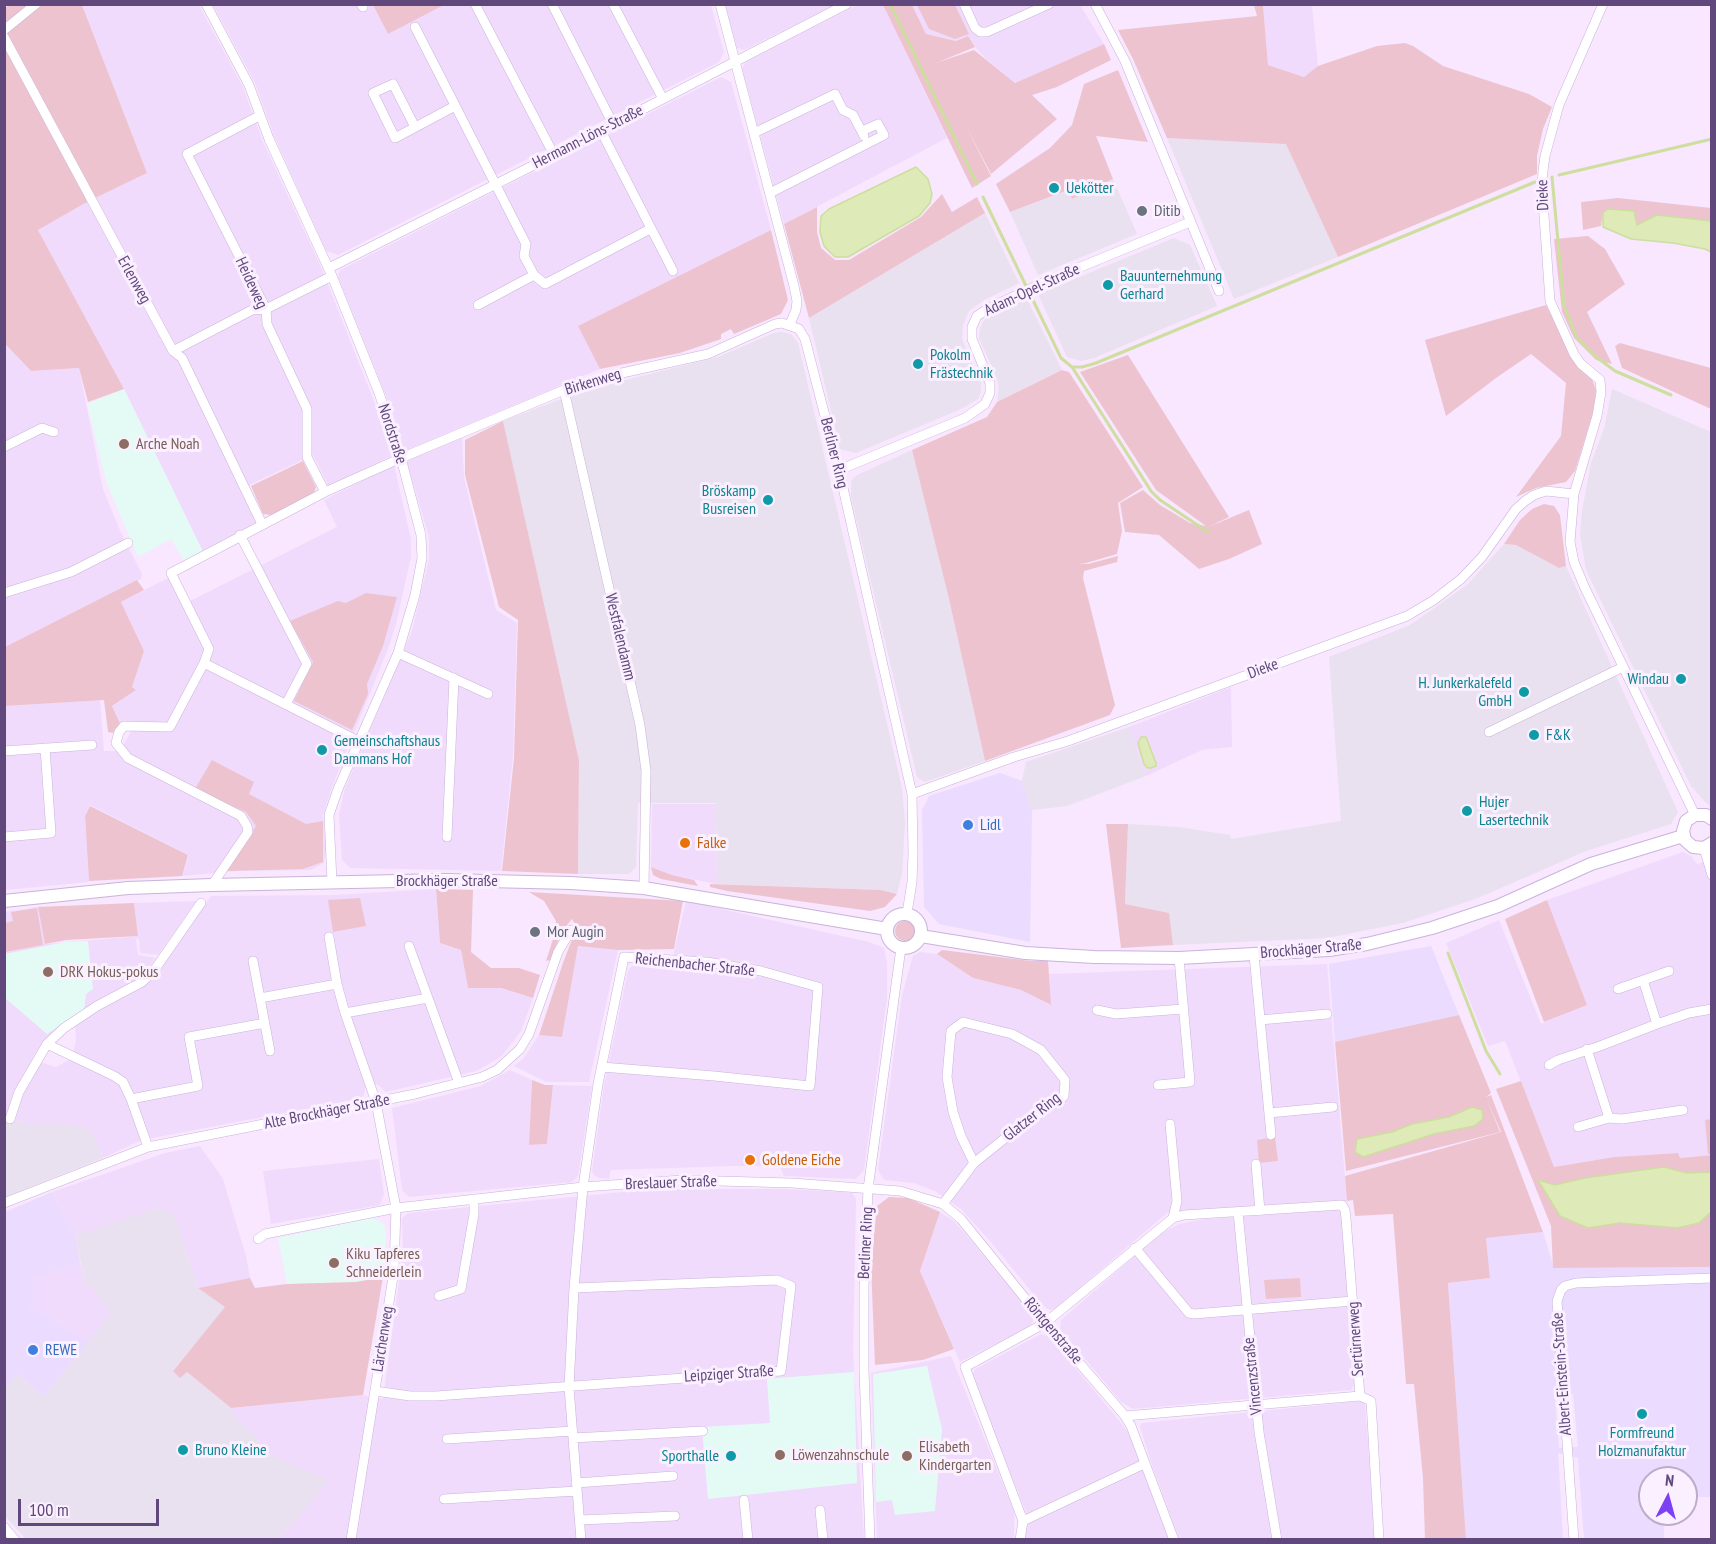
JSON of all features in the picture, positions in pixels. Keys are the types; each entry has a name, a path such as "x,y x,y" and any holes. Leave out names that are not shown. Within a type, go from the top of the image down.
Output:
{"street":[{"path":"4,30 36,4"},
{"name":"Nordstraße","path":"206,4 249,85 259,116 331,272 379,393 401,458 421,535 422,558 415,595 398,653 358,741 329,815 332,882"},
{"path":"475,4 554,155"},
{"path":"552,4 613,124"},
{"path":"613,4 663,99"},
{"path":"720,4 797,301 790,324"},
{"name":"Hermann-Löns-Straße","path":"173,351 252,310 266,309 496,184 847,4"},
{"path":"964,4 975,28 980,32 987,32 1042,6"},
{"path":"1095,4 1125,61 1219,291"},
{"name":"Dieke","path":"912,794 1014,757 1068,741 1407,616 1434,600 1461,579 1525,501 1546,491 1574,494 1597,416 1601,392 1600,380 1581,364 1574,354 1550,301 1542,187 1545,156 1559,105 1603,4"},
{"path":"415,27 526,244 524,256 534,275 545,284 650,229"},
{"name":"Erlenweg","path":"4,37 173,351 182,358 262,524"},
{"path":"414,128 393,84 373,93 395,138 414,128 455,106"},
{"path":"754,132 836,94 843,110 853,115 868,143"},
{"name":"Heideweg","path":"259,116 187,154 266,309 267,324 307,409 307,457 324,492"},
{"path":"770,193 884,135 878,124 862,131"},
{"path":"600,131 673,271"},
{"name":"Adam-Opel-Straße","path":"839,470 965,418 985,404 990,393 990,383 972,339 972,327 983,312 1038,285 1190,222"},
{"path":"478,306 534,275"},
{"name":"Birkenweg","path":"204,663 209,650 171,573 324,492 564,390 622,373 708,354 775,324 790,324"},
{"name":"Berliner Ring","path":"790,324 799,329 804,339 839,470 912,794 912,882 907,913"},
{"name":"Westfalendamm","path":"564,390 640,725 646,771 644,888"},
{"path":"4,447 42,428 54,432"},
{"path":"1574,494 1570,542 1574,562 1695,814"},
{"path":"240,535 307,664 286,704"},
{"path":"4,593 70,572 128,543"},
{"path":"398,653 488,694"},
{"path":"212,885 248,832 247,826 241,816 128,758 116,743 119,732 124,726 170,727 204,663 358,741"},
{"path":"1489,732 1623,667"},
{"path":"447,837 454,678"},
{"path":"4,751 92,745"},
{"path":"4,837 51,833 45,748"},
{"path":"1712,819 1706,815 1695,814 1683,825 1683,836 1689,844 1694,847 1708,845 1712,875"},
{"name":"Brockhäger Straße","path":"921,936 1024,953 1094,957 1179,958 1329,950 1367,944 1432,928 1498,906 1591,864 1683,836"},
{"name":"Brockhäger Straße","path":"4,901 128,888 481,880 644,888 887,928"},
{"path":"10,1119 19,1092 47,1044 64,1028 89,1011 142,982 153,972 201,903"},
{"path":"907,913 917,919 922,930 921,936 911,947 901,948 889,939 887,928 891,918 907,913"},
{"name":"Alte Brockhäger Straße","path":"4,1203 148,1147 376,1102 482,1077 497,1070 520,1049 529,1034 558,952 570,930"},
{"name":"Lärchenweg","path":"329,937 337,984 345,1013 376,1102 396,1208 394,1271 351,1539"},
{"path":"409,946 459,1083"},
{"name":"Berliner Ring","path":"870,1539 864,1346 868,1189 901,948"},
{"path":"1254,955 1271,1135"},
{"name":"Reichenbacher Straße","path":"581,1539 569,1388 574,1288 583,1187 602,1067 624,957 717,964 761,971 819,987 810,1086 602,1067"},
{"path":"1158,1085 1190,1082 1179,958"},
{"path":"253,961 270,1051"},
{"path":"1618,989 1669,971"},
{"path":"1643,980 1657,1024"},
{"path":"260,998 337,984"},
{"path":"345,1013 428,998"},
{"path":"1097,1010 1116,1014 1183,1009"},
{"path":"1549,1065 1689,1013 1712,1009"},
{"path":"1260,1020 1327,1014"},
{"name":"Glatzer Ring","path":"943,1204 974,1163 1004,1138 1064,1096 1065,1080 1041,1050 1012,1034 963,1022 951,1032 947,1077 953,1112 974,1163"},
{"path":"131,1099 198,1086 189,1037 265,1023"},
{"path":"47,1044 114,1076 123,1083 148,1147"},
{"path":"1587,1049 1609,1118"},
{"path":"1269,1113 1333,1107"},
{"path":"1578,1127 1609,1118 1622,1119 1683,1110"},
{"path":"1170,1124 1176,1201 1173,1218"},
{"path":"1020,1539 1023,1521 965,1367 1045,1323 1173,1218 1184,1215 1260,1211 1256,1164"},
{"name":"Breslauer Straße","path":"258,1239 265,1234 396,1208 583,1187 683,1180 792,1183 868,1189"},
{"name":"Röntgenstraße","path":"868,1189 900,1191 943,1204 961,1219 1045,1323 1125,1416 1131,1426 1174,1539"},
{"path":"439,1296 460,1289 474,1214 474,1199"},
{"name":"Sertürnerweg","path":"1260,1211 1342,1205 1345,1210 1360,1396 1371,1401 1379,1539"},
{"name":"Vincenzstraße","path":"1238,1212 1262,1454 1277,1539"},
{"path":"1136,1248 1189,1312 1194,1314 1353,1301"},
{"name":"Albert-Einstein-Straße","path":"1574,1539 1557,1301 1561,1290 1565,1286 1576,1283 1712,1278"},
{"name":"Leipziger Straße","path":"375,1391 410,1396 436,1396 781,1371 791,1286 777,1280 574,1288"},
{"path":"1125,1416 1360,1396"},
{"path":"447,1439 703,1431"},
{"path":"1023,1521 1144,1464"},
{"path":"444,1499 673,1476"},
{"path":"744,1500 748,1539"},
{"path":"820,1510 823,1539"},
{"path":"580,1521 675,1516"},
{"path":"4,1527 15,1539"}],"shaded area":[{"path":"725,4 835,5 744,50 737,48"},
{"path":"9,5 82,5 147,173 87,202 38,230 124,389 88,402 79,368 31,371 5,344 5,8"},
{"path":"82,5 199,5 243,87 263,142 322,269 379,414 391,456 329,487 313,455 243,488 257,522 203,552 124,389 38,230 87,202 147,173"},
{"path":"213,5 373,5 388,34 444,5 711,5 724,52 719,62 338,255 326,251 274,136 255,83"},
{"path":"373,5 444,5 388,34"},
{"path":"857,5 883,5 947,138 784,224 742,68 746,62"},
{"path":"883,5 912,5 926,34 956,41 968,36 975,47 936,63 974,50 1015,83 1104,44 1111,60 1057,87 1032,95 1057,119 991,174 965,124 991,176 972,188"},
{"path":"912,5 1080,5 1104,44 1015,83 985,58 968,36 956,41 926,34"},
{"path":"917,5 955,5 969,34 955,39 929,29"},
{"path":"1254,5 1263,5 1268,65 1304,77 1318,66 1377,46 1405,43 1443,66 1529,94 1552,107 1543,129 1537,156 1537,174 1338,257 1286,144 1167,138 1118,30 1257,16"},
{"path":"1263,5 1312,5 1318,66 1304,77 1268,65"},
{"path":"1118,70 1148,142 1096,136 1113,179 1072,199 1068,190 1010,212 996,184 1050,148 1072,125 1084,84"},
{"path":"721,77 731,82 771,230 579,326 600,369 404,451 392,411 338,277 340,270"},
{"path":"1167,138 1286,143 1338,257 1234,299"},
{"path":"916,167 928,179 932,194 930,203 919,216 848,257 835,257 824,246 820,232 821,216 829,209"},
{"path":"1113,179 1137,234 1038,275 1010,212 1068,190 1072,199"},
{"path":"942,194 952,212 977,197 985,213 809,318 784,224 817,207 817,232 821,248 835,260 849,260 921,217"},
{"path":"1618,198 1711,208 1711,221 1657,215 1637,225 1603,213 1601,226 1583,230 1581,202"},
{"path":"1608,209 1634,211 1637,225 1657,215 1711,221 1711,252 1673,243 1631,239 1603,227 1603,213"},
{"path":"985,213 1019,283 984,300 969,311 963,325 962,339 981,384 978,399 961,409 856,453 840,449 809,318"},
{"path":"771,230 788,300 781,314 734,334 731,329 721,334 721,339 680,353 600,369 578,326"},
{"path":"1588,236 1605,249 1625,284 1587,312 1612,364 1596,360 1574,338 1562,312 1554,239"},
{"path":"1174,238 1190,245 1217,306 1094,358 1081,361 1067,357 1038,294"},
{"path":"1027,299 1062,370 997,402 999,386 979,338 980,329 984,320"},
{"path":"1546,305 1575,362 1592,379 1596,390 1595,406 1575,471 1566,482 1536,488 1516,497 1561,436 1566,383 1531,354 1446,416 1425,340"},
{"path":"774,333 791,334 798,343 902,788 905,823 902,874 897,894 881,890 717,884 716,803 638,803 636,867 629,874 578,874 579,760 503,421 585,390 718,357"},
{"path":"1620,343 1711,368 1711,409 1622,368 1615,346"},
{"path":"4,344 31,371 79,368 103,489 120,531 142,574 141,579 5,647"},
{"path":"1128,355 1229,517 1208,527 1249,510 1262,544 1199,569 1159,535 1125,532 1120,503 1143,490 1160,505 1190,523 1206,526 1156,490 1080,372"},
{"path":"1062,370 1069,372 1143,487 1118,503 1122,531 1117,554 1078,563 1088,564 1118,556 1117,562 1084,571 1083,578 1115,705 1110,715 985,761 949,599 912,450 987,417 997,402"},
{"name":"Arche Noah","path":"124,389 203,552 185,562 171,539 138,557 107,484 87,404"},
{"path":"1612,389 1711,432 1711,806 1691,786 1586,570 1580,534 1582,511 1591,463 1604,429"},
{"path":"503,421 579,760 578,874 502,871 514,758 518,620 499,607 465,475 465,440"},
{"path":"462,436 464,477 496,610 517,623 513,756 501,871 350,868 342,860 339,815 344,791 412,631 429,559 429,537 406,459"},
{"path":"912,450 949,599 985,761 925,782 917,777 851,497 851,481 857,475"},
{"path":"303,461 316,487 313,495 271,515 263,514 251,486"},
{"path":"394,465 411,539 411,557 388,649 332,787 323,815 326,852 324,863 311,870 237,871 182,876 189,855 90,805 85,816 89,882 5,890 5,706 100,700 104,751 120,751 132,730 132,722 120,722 112,706 136,690 132,687 144,651 121,602 170,577 185,605 337,527 324,500"},
{"path":"1544,504 1554,506 1560,515 1566,566 1559,568 1516,545 1504,544 1520,520 1532,509"},
{"path":"1504,544 1516,545 1559,568 1566,566 1678,812 1671,824 1586,851 1478,898 1403,923 1327,938 1173,945 1168,913 1125,904 1128,824 1178,827 1230,835 1231,839 1341,821 1329,657 1410,625 1467,585"},
{"path":"137,580 144,590 121,602 144,651 132,687 136,690 112,706 120,723 113,733 108,732 104,700 5,706 5,647"},
{"path":"366,593 397,597 383,646 367,684 368,694 352,730 294,701 313,662 290,621 338,601 346,603"},
{"path":"1231,687 1232,747 1202,750 1146,776 1129,727"},
{"path":"1129,727 1146,776 1067,806 1032,810 1022,781 1026,762"},
{"path":"1141,737 1146,737 1156,766 1148,768 1144,764 1138,743"},
{"path":"212,760 254,782 249,794 306,824 323,821 323,862 303,869 227,871 256,826 246,812 195,789"},
{"path":"1000,773 1022,781 1032,810 1030,942 939,924 924,907 922,810 929,796"},
{"path":"652,804 716,804 717,884 672,875 651,867"},
{"path":"90,806 188,855 182,876 89,881 85,816"},
{"path":"1106,824 1128,824 1125,904 1169,913 1173,945 1121,948"},
{"path":"1683,852 1691,856 1697,864 1711,859 1711,1155 1679,1158 1678,1153 1614,1157 1554,1167 1505,1041 1488,1046 1446,943 1499,920 1541,1024 1586,1004 1547,900"},
{"path":"651,867 694,880 698,886 661,879 653,875"},
{"path":"710,884 881,890 897,894 885,907 870,911 727,891 710,887"},
{"path":"436,889 440,943 461,950 468,988 501,988 533,998 521,1031 501,1057 476,1071 386,1092 377,1084 366,1086 363,1098 142,1140 103,1158 89,1129 29,1124 12,1119 22,1094 40,1062 56,1067 71,1059 76,1042 75,1025 100,1008 152,980 211,896 333,895"},
{"path":"436,889 473,890 471,952 491,968 519,968 540,975 533,998 501,988 468,988 461,950 440,943"},
{"path":"529,892 683,901 674,949 618,950 578,946 562,1037 539,1035 577,927 572,919 562,931 550,960 546,961 556,921 544,901"},
{"path":"360,898 366,926 333,932 328,900"},
{"path":"1547,900 1587,1005 1544,1022 1505,919"},
{"path":"196,901 158,955 140,953 139,938 136,939 138,955 156,958 140,979 46,1038 15,1091 5,1119 5,912 38,907 46,944 138,936 134,903"},
{"path":"686,901 869,942 884,948 887,963 887,998 864,1170 856,1179 784,1176 780,1166 611,1170 609,1179 594,1175 592,1171 604,1085 628,970 636,963 671,965"},
{"path":"134,903 138,936 66,940 45,944 38,907"},
{"path":"37,908 43,945 5,952 5,923 13,921 11,912"},
{"path":"905,921 912,924 915,931 912,938 905,941 898,938 895,931 898,924"},
{"name":"DRK Hokus-pokus","path":"88,941 93,989 86,994 84,1010 47,1034 5,998 5,954 65,942"},
{"path":"578,946 618,950 589,1082 546,1082 514,1066 523,1059 539,1035 562,1036"},
{"path":"1431,946 1459,1015 1335,1042 1329,964"},
{"path":"942,950 1048,961 1051,1005 1021,990 973,978 937,954"},
{"path":"920,952 937,954 973,978 1021,990 1050,1005 1049,974 1327,964 1347,1201 1167,1213 1056,1308 1050,1310 1042,1305 961,1209 935,1191 914,1183 884,1180 878,1170 902,995 913,956"},
{"path":"1459,1015 1491,1093 1486,1097 1491,1095 1543,1232 1486,1238 1490,1278 1448,1283 1466,1539 1425,1539 1423,1478 1414,1384 1406,1384 1393,1214 1355,1216 1353,1200 1347,1201 1345,1176 1501,1132 1487,1100 1500,1132 1346,1171 1335,1042","holes":["1472,1107 1474,1126 1434,1134 1358,1139 1392,1132 1412,1124 1449,1117"]},
{"path":"510,1070 532,1080 529,1145 547,1144 553,1085 592,1086 578,1176 572,1182 409,1197 402,1190 392,1108 481,1086"},
{"path":"532,1080 545,1085 553,1085 547,1144 529,1145"},
{"path":"1521,1081 1554,1167 1614,1157 1678,1153 1680,1158 1711,1155 1711,1172 1687,1173 1664,1167 1585,1178 1555,1185 1539,1180 1588,1228 1620,1223 1677,1228 1699,1223 1711,1212 1711,1267 1553,1268 1551,1226 1496,1089"},
{"path":"1472,1107 1482,1110 1483,1119 1474,1126 1434,1134 1363,1157 1355,1152 1357,1139 1449,1117"},
{"path":"5,1119 29,1124 64,1123 89,1129 103,1158 5,1197"},
{"path":"1711,1119 1711,1154 1708,1154 1705,1120"},
{"path":"1275,1137 1278,1161 1259,1163 1257,1140"},
{"path":"200,1146 223,1179 246,1256 250,1278 198,1288 174,1215 158,1208 75,1236 52,1192 165,1153"},
{"path":"379,1159 384,1194 380,1205 271,1224 263,1171"},
{"path":"1664,1167 1687,1173 1711,1172 1711,1212 1699,1223 1677,1228 1620,1223 1588,1228 1560,1216 1538,1180 1555,1185 1585,1178"},
{"path":"643,1190 845,1192 852,1193 856,1199 853,1354 864,1539 277,1539 292,1525 328,1480 266,1453 256,1437 233,1416 231,1408 363,1395 383,1399 403,1252 402,1218 409,1213 530,1201"},
{"path":"52,1192 75,1236 80,1262 31,1279 35,1296 30,1307 89,1342 43,1397 17,1374 5,1388 5,1212"},
{"path":"889,1197 908,1198 940,1212 920,1271 954,1349 923,1360 875,1365 871,1265 877,1206"},
{"path":"158,1208 174,1215 198,1288 226,1307 173,1370 187,1372 231,1408 233,1416 256,1437 266,1453 328,1480 292,1525 277,1539 26,1539 5,1516 4,1388 17,1374 43,1397 111,1314 91,1285 86,1287 75,1236"},
{"path":"1337,1210 1342,1212 1355,1383 1351,1390 1133,1409 1121,1402 1060,1329 1061,1320 1160,1234 1179,1224 1204,1219"},
{"path":"940,1212 955,1222 967,1236 1032,1314 1033,1321 1029,1327 960,1362 920,1271"},
{"name":"Kiku Tapferes Schneiderlein","path":"372,1218 385,1226 383,1277 356,1282 287,1284 278,1238"},
{"path":"1543,1232 1554,1268 1711,1267 1711,1497 1698,1497 1698,1466 1638,1466 1638,1526 1664,1526 1664,1539 1584,1539 1578,1458 1558,1453 1563,1539 1466,1539 1448,1283 1490,1278 1486,1238","holes":["1573,1394 1578,1447 1559,1448 1555,1397"]},
{"path":"80,1262 86,1287 91,1285 111,1314 89,1342 30,1307 35,1296 30,1279"},
{"path":"383,1277 363,1395 231,1408 187,1372 180,1378 173,1371 225,1307 198,1288 250,1278 255,1288 287,1284 356,1282"},
{"path":"1300,1278 1301,1297 1266,1299 1264,1280"},
{"path":"1041,1334 1050,1337 1126,1429 1138,1454 1170,1539 1024,1539 1026,1512 973,1380 973,1374 975,1369"},
{"path":"951,1356 1014,1511 1014,1539 877,1539 871,1373"},
{"name":"Elisabeth Kindergarten","path":"927,1366 942,1429 935,1511 895,1515 892,1500 876,1502 873,1374"},
{"name":"Löwenzahnschule","path":"854,1372 857,1483 708,1499 702,1427 770,1423 767,1379"},
{"path":"1361,1401 1365,1404 1375,1539 1179,1539 1152,1465 1140,1427 1141,1423"}],"waterway":[{"path":"890,4 977,184"},
{"path":"1559,175 1712,139"},
{"path":"1552,177 1564,306 1577,338 1615,371 1671,395"},
{"path":"983,197 1061,358 1072,367 1082,367 1535,182"},
{"path":"1072,367 1151,491 1160,500 1208,532"},
{"path":"1448,953 1486,1051 1500,1074"}],"place":[{"name":"Uekötter","path":"1054,188"},
{"name":"Ditib","path":"1142,211"},
{"name":"Bauunternehmung Gerhard","path":"1108,285"},
{"name":"Pokolm Frästechnik","path":"918,364"},
{"name":"Arche Noah","path":"124,444"},
{"name":"Bröskamp Busreisen","path":"768,500"},
{"name":"Windau","path":"1681,679"},
{"name":"H. Junkerkalefeld GmbH","path":"1524,692"},
{"name":"F&K","path":"1534,735"},
{"name":"Gemeinschaftshaus Dammans Hof","path":"322,750"},
{"name":"Hujer Lasertechnik","path":"1467,811"},
{"name":"Lidl","path":"968,825"},
{"name":"Falke","path":"685,843"},
{"name":"Mor Augin","path":"535,932"},
{"name":"DRK Hokus-pokus","path":"48,972"},
{"name":"Goldene Eiche","path":"750,1160"},
{"name":"Kiku Tapferes Schneiderlein","path":"334,1263"},
{"name":"REWE","path":"33,1350"},
{"name":"Formfreund Holzmanufaktur","path":"1642,1414"},
{"name":"Bruno Kleine","path":"183,1450"},
{"name":"Löwenzahnschule","path":"780,1455"},
{"name":"Sporthalle","path":"731,1456"},
{"name":"Elisabeth Kindergarten","path":"907,1456"}]}
